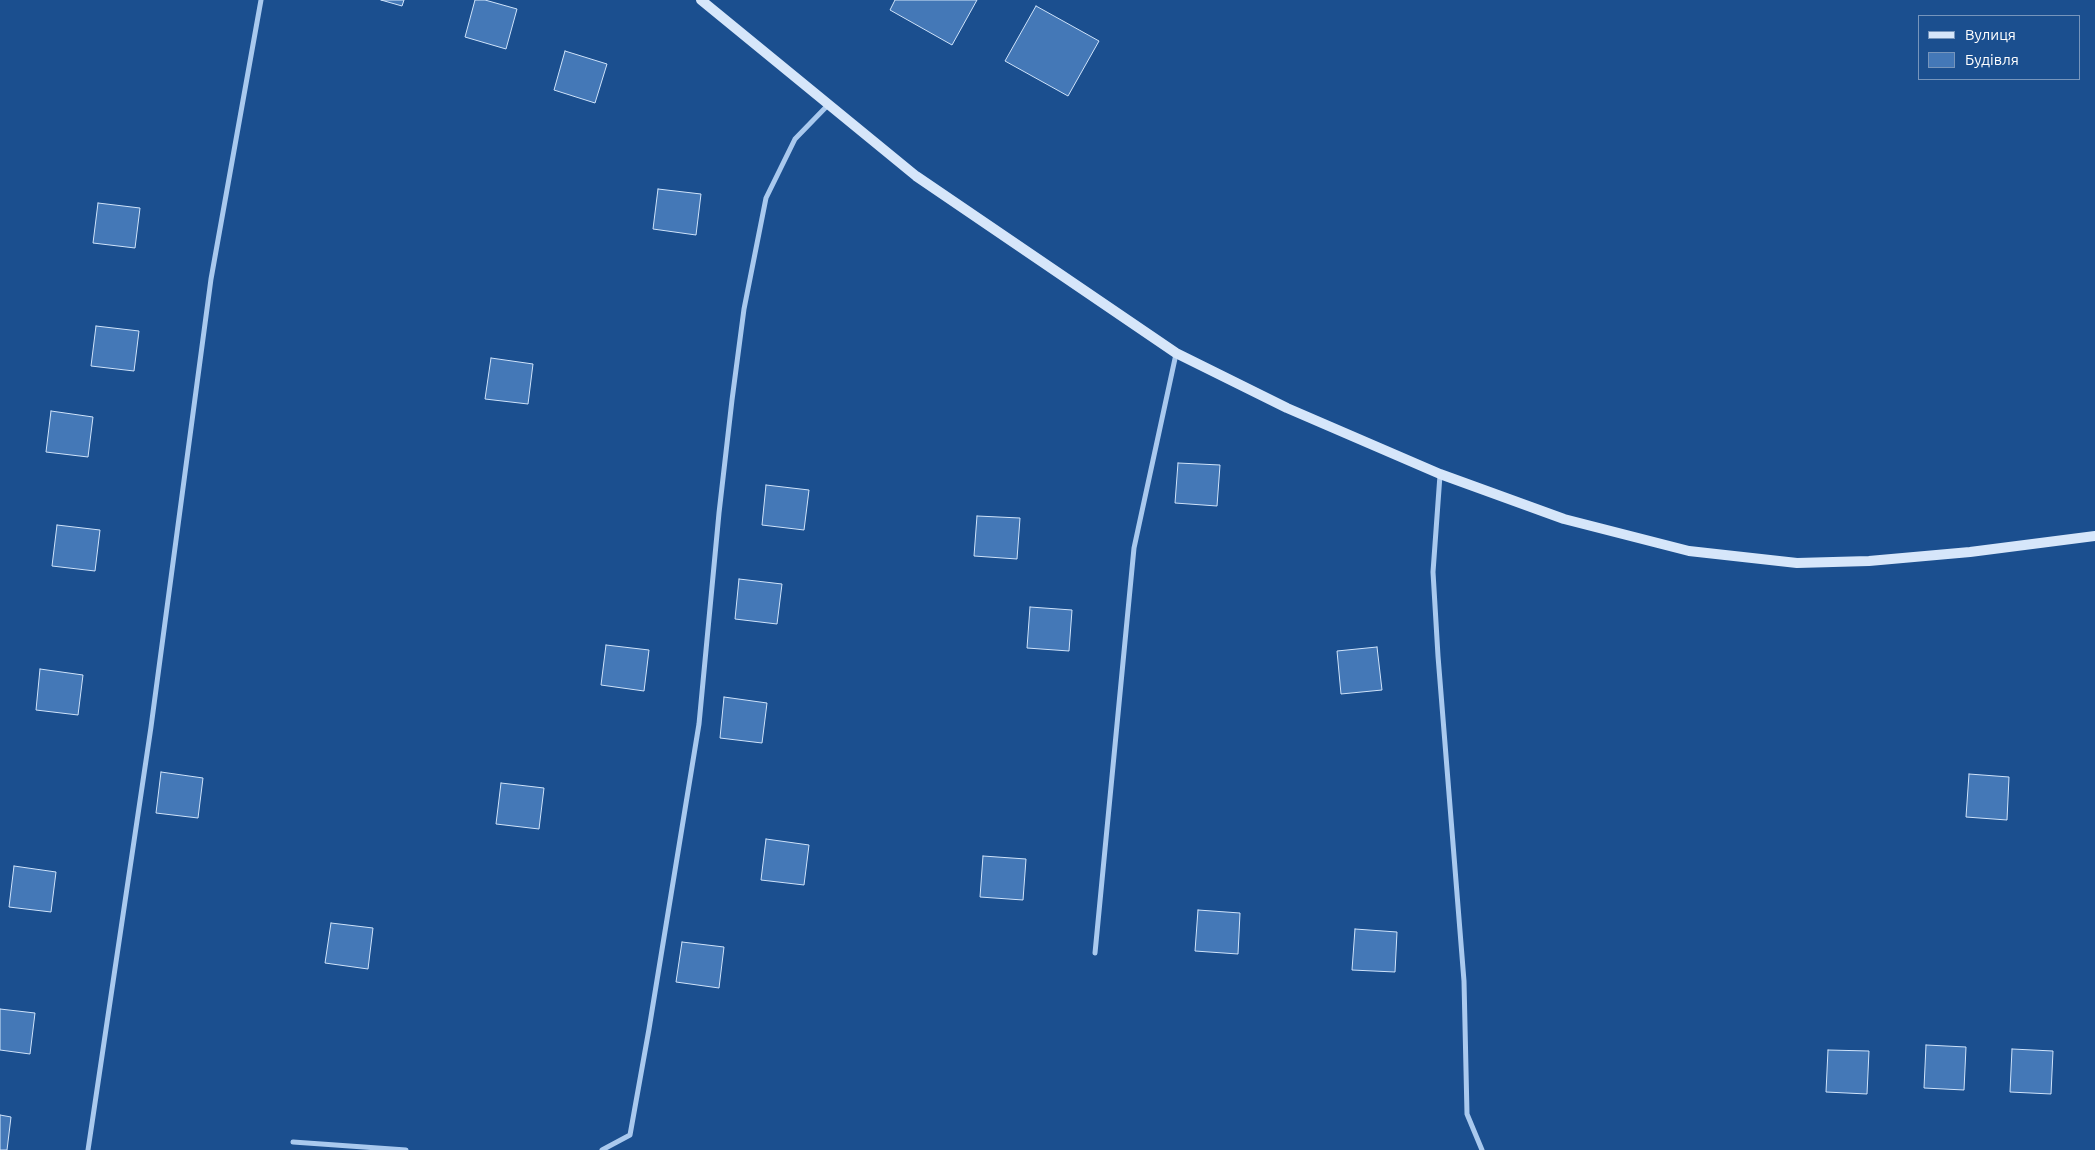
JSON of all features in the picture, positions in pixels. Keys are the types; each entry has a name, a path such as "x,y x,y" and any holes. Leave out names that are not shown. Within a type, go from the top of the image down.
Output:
{"street":[{"path":"88,1150 152,727 211,279 261,0"},
{"path":"701,0 916,176 1176,353 1286,408 1440,474 1564,519 1690,551 1797,563 1869,561 1961,553 2095,536"},
{"path":"602,1150 630,1135 649,1029 699,724 719,513 733,391 744,309 766,198 795,139 828,105"},
{"path":"1095,953 1134,548 1176,353"},
{"path":"1440,474 1433,572 1438,656 1464,981 1467,1114 1482,1150"},
{"path":"293,1142 406,1150"}],"building":[{"path":"381,0 404,0 402,6"},
{"path":"475,0 485,0 517,9 506,49 465,37"},
{"path":"895,0 977,0 952,45 890,10"},
{"path":"1036,6 1099,41 1068,96 1005,61"},
{"path":"565,51 607,64 595,103 554,90"},
{"path":"658,189 701,194 696,235 653,229"},
{"path":"98,203 140,208 135,248 93,243"},
{"path":"96,326 139,331 134,371 91,366"},
{"path":"491,358 533,364 528,404 485,399"},
{"path":"51,411 93,417 88,457 46,452"},
{"path":"1178,463 1220,465 1217,506 1175,503"},
{"path":"766,485 809,490 804,530 762,525"},
{"path":"977,516 1020,518 1017,559 974,556"},
{"path":"57,525 100,530 95,571 52,566"},
{"path":"739,579 782,584 777,624 735,619"},
{"path":"1030,607 1072,610 1069,651 1027,648"},
{"path":"606,645 649,650 644,691 601,685"},
{"path":"1377,647 1382,690 1341,694 1337,651"},
{"path":"40,669 83,675 78,715 36,710"},
{"path":"724,697 767,703 762,743 720,738"},
{"path":"161,772 203,778 198,818 156,813"},
{"path":"1969,774 2009,777 2007,820 1966,817"},
{"path":"501,783 544,788 539,829 496,824"},
{"path":"766,839 809,845 804,885 761,880"},
{"path":"983,856 1026,859 1023,900 980,897"},
{"path":"14,866 56,872 51,912 9,907"},
{"path":"1198,910 1240,913 1238,954 1195,951"},
{"path":"331,923 373,928 368,969 325,963"},
{"path":"1355,929 1397,932 1395,972 1352,970"},
{"path":"682,942 724,947 719,988 676,982"},
{"path":"0,1009 35,1013 30,1054 0,1050"},
{"path":"1926,1045 1966,1047 1964,1090 1924,1088"},
{"path":"2012,1049 2053,1051 2051,1094 2010,1092"},
{"path":"1828,1050 1869,1051 1867,1094 1826,1092"},
{"path":"0,1115 11,1117 7,1150 0,1150"}]}
